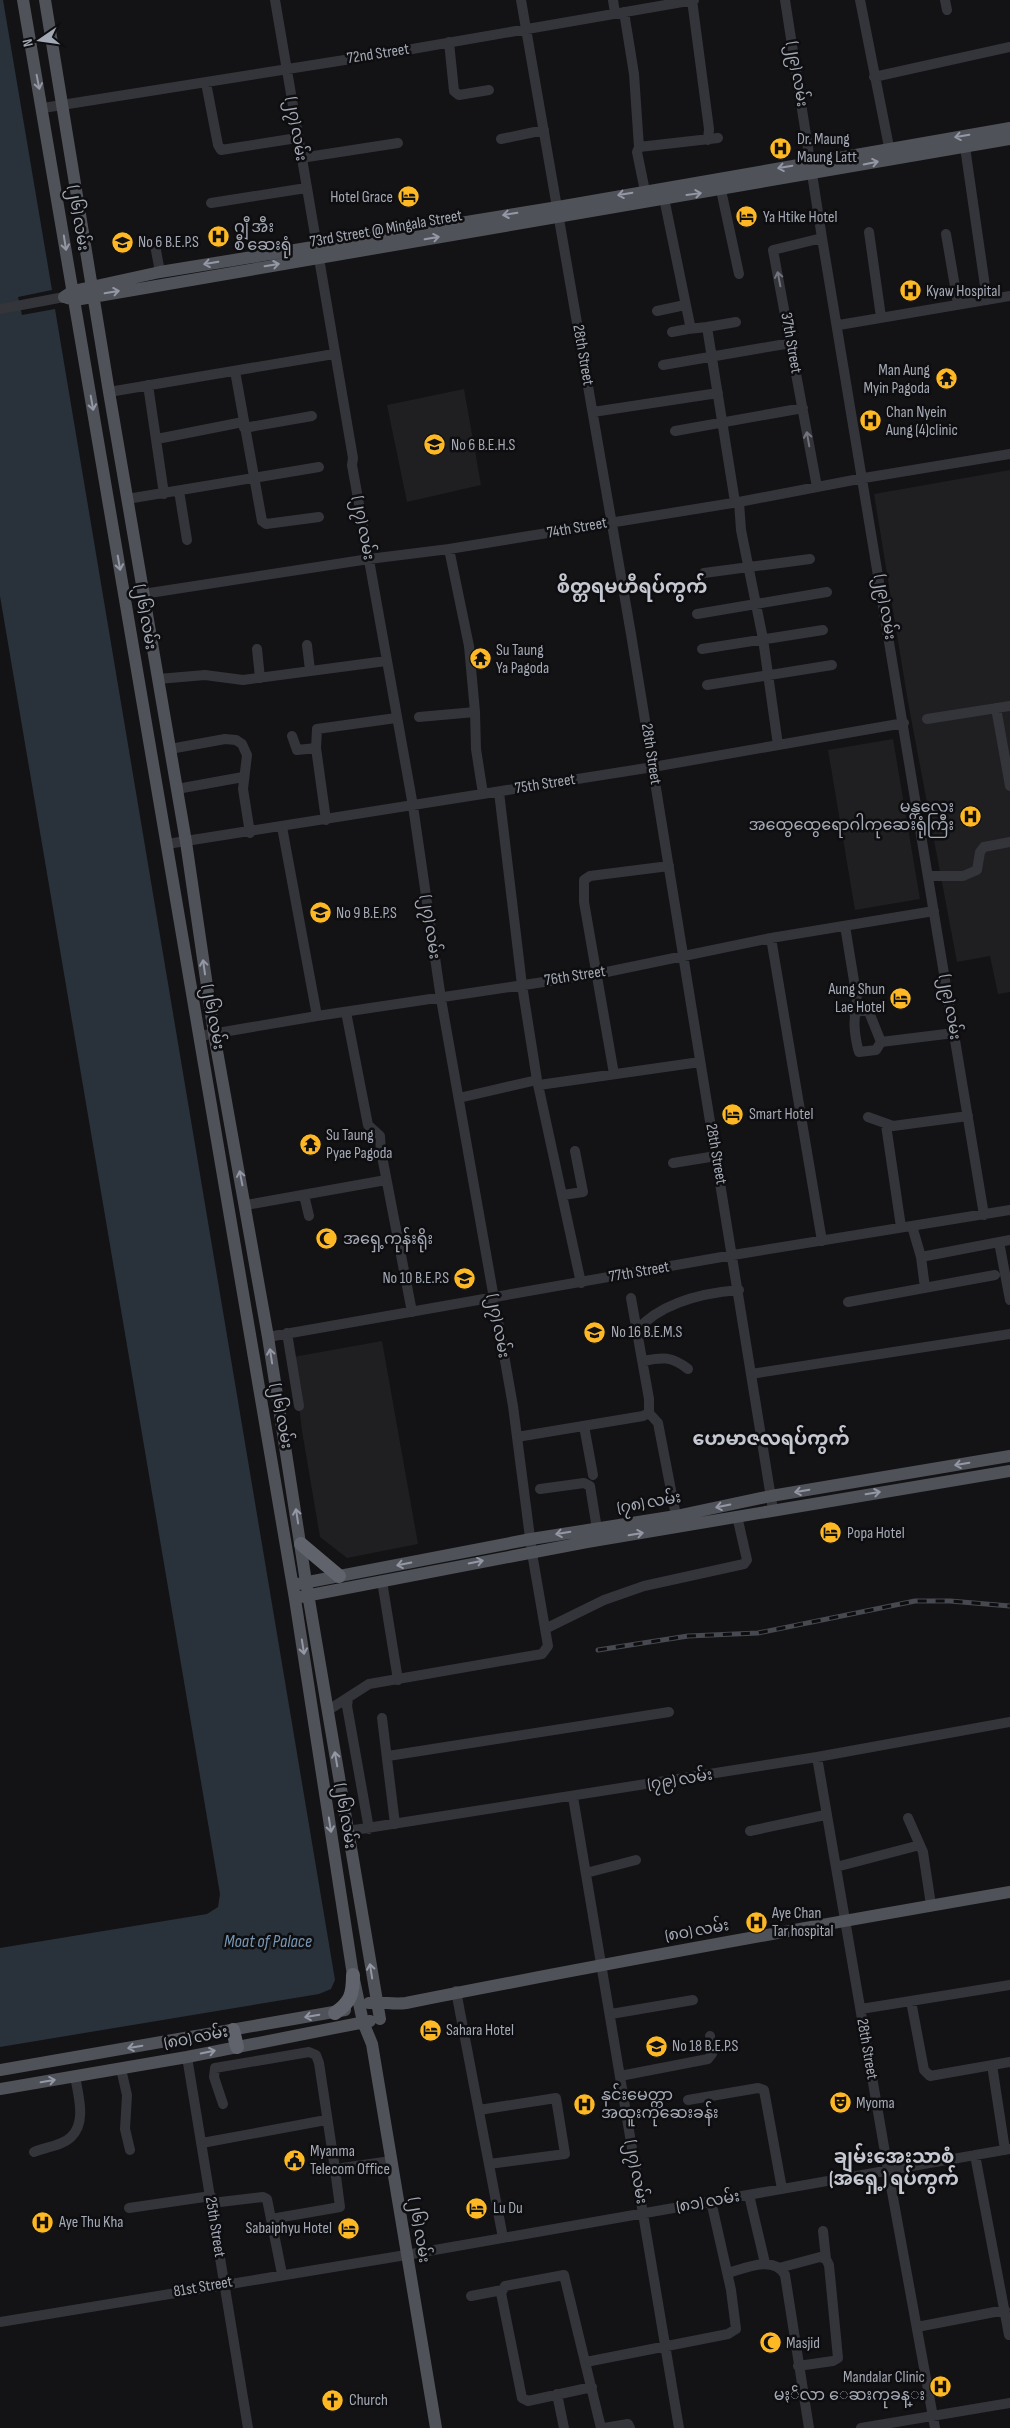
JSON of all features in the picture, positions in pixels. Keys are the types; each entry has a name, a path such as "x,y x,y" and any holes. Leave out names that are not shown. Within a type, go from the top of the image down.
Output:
{"highway":[{"path":"301,1544 339,1576"},
{"path":"335,2013 346,2005 352,1996 353,1975"},
{"path":"233,2030 237,2047"}],"main road":[{"name":"(၂၆) လမ်း","path":"23,0 43,108 66,297 167,844 293,1585 353,1975 363,2022 370,2038 436,2428"},
{"name":"(၂၆) လမ်း","path":"45,0 92,291 186,842 214,1034 246,1206 327,1712 380,2019"},
{"name":"73rd Street @ Mingala Street","path":"92,291 559,212 721,190 889,148 1010,128"},
{"name":"73rd Street @ Mingala Street","path":"559,212 645,190 965,147 1010,139"},
{"name":"73rd Street @ Mingala Street","path":"66,297 160,272 317,252"},
{"name":"(၇၈) လမ်း","path":"295,1599 307,1588 339,1576 531,1539 676,1516 771,1496 1010,1456"},
{"name":"(၇၈) လမ်း","path":"293,1585 307,1588 382,1581 737,1516 1010,1471"},
{"name":"(၈၀) လမ်း","path":"0,2070 335,2013 359,2005 376,2002 391,2005 845,1920 1010,1892"},
{"path":"370,2038 380,2019 391,2005"},
{"name":"(၈၀) လမ်း","path":"0,2089 237,2047 380,2019"}],"street":[{"name":"(၂၇) လမ်း","path":"275,0 386,662 412,806 441,999 517,1437 532,1553 547,1628 548,1646 542,1654 364,1686 327,1712"},
{"name":"28th Street","path":"521,0 612,521 739,1290 773,1510"},
{"path":"613,0 620,13 634,74 636,129 639,147 637,152 645,190"},
{"name":"72nd Street","path":"43,108 206,83 693,0"},
{"path":"639,147 713,139 710,129 693,0"},
{"name":"(၂၉) လမ်း","path":"785,0 813,168 822,238 864,478 984,1215"},
{"path":"860,0 889,148"},
{"path":"449,42 454,91 459,95 466,95 489,90"},
{"path":"874,77 1010,48"},
{"path":"206,83 218,145 221,150 298,138"},
{"path":"501,139 544,130"},
{"path":"301,158 398,143"},
{"path":"965,147 987,300"},
{"path":"211,203 306,188"},
{"path":"721,190 738,274"},
{"path":"664,198 685,305 690,320 688,329"},
{"path":"869,232 881,317"},
{"path":"946,234 958,304"},
{"name":"37th Street","path":"817,487 773,250 822,238"},
{"path":"155,245 160,272"},
{"path":"838,325 1010,296"},
{"path":"0,309 66,297"},
{"path":"657,311 685,305"},
{"path":"672,332 736,322"},
{"path":"707,327 718,393 720,422 763,639 778,745"},
{"path":"664,365 791,343"},
{"path":"109,392 334,354"},
{"path":"235,371 262,521 266,524 319,517"},
{"path":"148,385 164,494"},
{"path":"593,412 718,393"},
{"path":"675,431 803,408"},
{"path":"157,440 244,425 312,416"},
{"name":"74th Street","path":"144,594 369,559 449,549 737,502 864,478 1010,454"},
{"path":"127,499 319,467"},
{"path":"179,491 187,540"},
{"path":"449,549 469,646 476,712 476,749 483,794"},
{"path":"704,572 810,559"},
{"path":"697,614 827,592"},
{"path":"702,649 824,630"},
{"path":"307,645 310,670"},
{"path":"256,649 260,678"},
{"path":"158,679 205,675 242,680 386,662"},
{"path":"707,685 832,665"},
{"path":"927,719 1010,706"},
{"path":"996,708 1010,786"},
{"path":"419,717 476,712"},
{"path":"326,820 316,748 317,729 396,718"},
{"name":"75th Street","path":"167,844 653,767 904,723"},
{"path":"292,736 297,750 316,748"},
{"path":"170,749 225,739 236,740 247,754 243,778 250,832"},
{"path":"177,789 243,778"},
{"path":"499,792 522,985 538,1082 580,1283"},
{"path":"282,827 317,1016"},
{"path":"929,876 971,874 977,870 980,852 984,847 1010,842"},
{"path":"614,1074 584,902 584,880 590,876 669,866"},
{"name":"76th Street","path":"200,1036 317,1016 441,999 597,974 771,938 934,910"},
{"path":"845,926 857,999 854,1012 854,1028 860,1052 876,1050 881,1042"},
{"path":"771,938 822,1241"},
{"path":"854,1012 867,1010 881,1042"},
{"path":"346,1012 368,1125 380,1136 380,1151 412,1312"},
{"path":"881,1042 954,1033"},
{"path":"459,1098 538,1082 700,1062"},
{"path":"868,1117 886,1125 901,1125 968,1116"},
{"path":"886,1125 901,1227"},
{"path":"562,1195 582,1192 575,1151"},
{"path":"673,1163 716,1156"},
{"path":"246,1206 386,1180"},
{"path":"304,1195 309,1216"},
{"name":"77th Street","path":"268,1337 733,1255 1010,1210"},
{"path":"912,1226 921,1256 925,1288"},
{"path":"921,1256 1005,1241 1010,1300"},
{"path":"848,1302 994,1275"},
{"path":"637,1330 655,1312 690,1298 739,1290"},
{"path":"631,1298 643,1361 649,1413 658,1423 676,1516"},
{"path":"288,1334 299,1406"},
{"path":"751,1374 1010,1334"},
{"path":"643,1361 664,1357 677,1360 688,1369"},
{"path":"517,1437 643,1416 649,1413"},
{"path":"584,1426 593,1475"},
{"path":"540,1489 584,1483 590,1486 597,1528"},
{"path":"547,1628 604,1600 644,1586 744,1564 747,1560 737,1516"},
{"path":"382,1581 398,1680"},
{"path":"348,1699 347,1706 369,1828"},
{"path":"388,1756 669,1712"},
{"path":"382,1718 396,1824"},
{"name":"(၇၉) လမ်း","path":"348,1831 817,1758 1010,1722"},
{"name":"28th Street","path":"817,1758 825,1815 836,1867 935,2428"},
{"name":"(၂၇) လမ်း","path":"573,1797 611,2014 679,2428"},
{"path":"750,1831 825,1815"},
{"path":"908,1818 920,1845 931,1906"},
{"path":"836,1867 920,1845"},
{"path":"586,1874 636,1860"},
{"path":"861,2009 1010,1985"},
{"path":"456,1992 503,2238"},
{"path":"611,2014 693,2000"},
{"path":"912,2001 926,2074 930,2076 1010,2062"},
{"path":"620,2076 708,2059 712,2054 710,2036"},
{"path":"223,2104 214,2077 215,2068 309,2052 316,2055 340,2207 271,2219"},
{"name":"25th Street","path":"186,2056 248,2428"},
{"path":"992,2065 1008,2150"},
{"path":"121,2068 127,2095 124,2129 130,2150"},
{"path":"34,2152 72,2137 79,2124 80,2109 75,2076"},
{"path":"688,2100 758,2088 764,2090 782,2189"},
{"path":"479,2110 556,2098 565,2154 489,2164"},
{"path":"202,2143 326,2120"},
{"name":"(၈၁) လမ်း","path":"406,2255 1008,2150"},
{"path":"975,2155 1009,2335"},
{"path":"335,2169 391,2161"},
{"path":"748,2195 765,2263"},
{"path":"129,2208 211,2199 264,2197 268,2202 282,2274"},
{"path":"586,2362 728,2334 736,2329 728,2273 711,2201"},
{"path":"798,2366 833,2361 838,2358 829,2264 826,2258 823,2231"},
{"name":"81st Street","path":"0,2322 406,2255"},
{"path":"779,2268 815,2258 826,2258"},
{"path":"728,2273 765,2263 779,2268 785,2275 809,2428"},
{"path":"471,2296 502,2290 507,2285 564,2274 602,2428 628,2424 630,2428"},
{"path":"502,2290 520,2396 528,2400 592,2387"},
{"path":"917,2327 1005,2310"},
{"path":"557,2394 564,2428"},
{"path":"862,2428 1010,2403"}],"shaded area":[{"name":"No 6 B.E.H.S","path":"464,389 481,485 407,502 387,405"},
{"name":"မန္တလေး အထွေထွေရောဂါကုဆေးရုံကြီး","path":"1010,470 1010,992 998,994 990,956 957,962 908,702 874,494"},
{"path":"893,739 920,899 855,910 828,750"},
{"path":"382,1341 418,1544 347,1558 320,1537 302,1431 293,1357"}],"water":[{"name":"Moat of Palace","path":"0,0 3,0 52,290 18,297 22,315 55,309 335,1980 331,1989 319,1994 0,2047 0,1948 207,1914 218,1907 220,1894 0,596"}],"railway":[{"path":"598,1650 688,1636 758,1633 915,1601 950,1601 1010,1606"}],"place":[{"name":"Dr. Maung Maung Latt","path":"781,148"},
{"name":"Hotel Grace","path":"409,197"},
{"name":"Ya Htike Hotel","path":"747,217"},
{"name":"ဂျီ အီး စီ ဆေးရုံ","path":"218,236"},
{"name":"No 6 B.E.P.S","path":"122,242"},
{"name":"Kyaw Hospital","path":"910,291"},
{"name":"Man Aung Myin Pagoda","path":"946,379"},
{"name":"Chan Nyein Aung (4)clinic","path":"870,421"},
{"name":"No 6 B.E.H.S","path":"435,445"},
{"name":"Su Taung Ya Pagoda","path":"480,659"},
{"name":"မန္တလေး အထွေထွေရောဂါကုဆေးရုံကြီး","path":"970,816"},
{"name":"No 9 B.E.P.S","path":"320,913"},
{"name":"Aung Shun Lae Hotel","path":"901,998"},
{"name":"Smart Hotel","path":"733,1114"},
{"name":"Su Taung Pyae Pagoda","path":"310,1144"},
{"name":"အရှေ့ကုန်းရိုး","path":"327,1239"},
{"name":"No 10 B.E.P.S","path":"465,1278"},
{"name":"No 16 B.E.M.S","path":"595,1332"},
{"name":"Popa Hotel","path":"831,1533"},
{"name":"Aye Chan Tar hospital","path":"756,1922"},
{"name":"Sahara Hotel","path":"430,2030"},
{"name":"No 18 B.E.P.S","path":"656,2046"},
{"name":"Myoma","path":"840,2103"},
{"name":"နှင်းမေတ္တာ အထူးကုဆေးခန်း","path":"585,2104"},
{"name":"Myanma Telecom Office","path":"294,2160"},
{"name":"Lu Du","path":"477,2208"},
{"name":"Aye Thu Kha","path":"43,2222"},
{"name":"Sabaiphyu Hotel","path":"348,2228"},
{"name":"Masjid","path":"770,2343"},
{"name":"Mandalar Clinic မႏၲလာ ေဆးကုခန္း","path":"941,2386"},
{"name":"Church","path":"333,2400"}],"district":[{"name":"စိတ္တရမဟီရပ်ကွက်","path":"632,587"},
{"name":"ဟေမာဇလရပ်ကွက်","path":"771,1439"},
{"name":"ချမ်းအေးသာစံ (အရှေ့) ရပ်ကွက်","path":"894,2168"}]}
